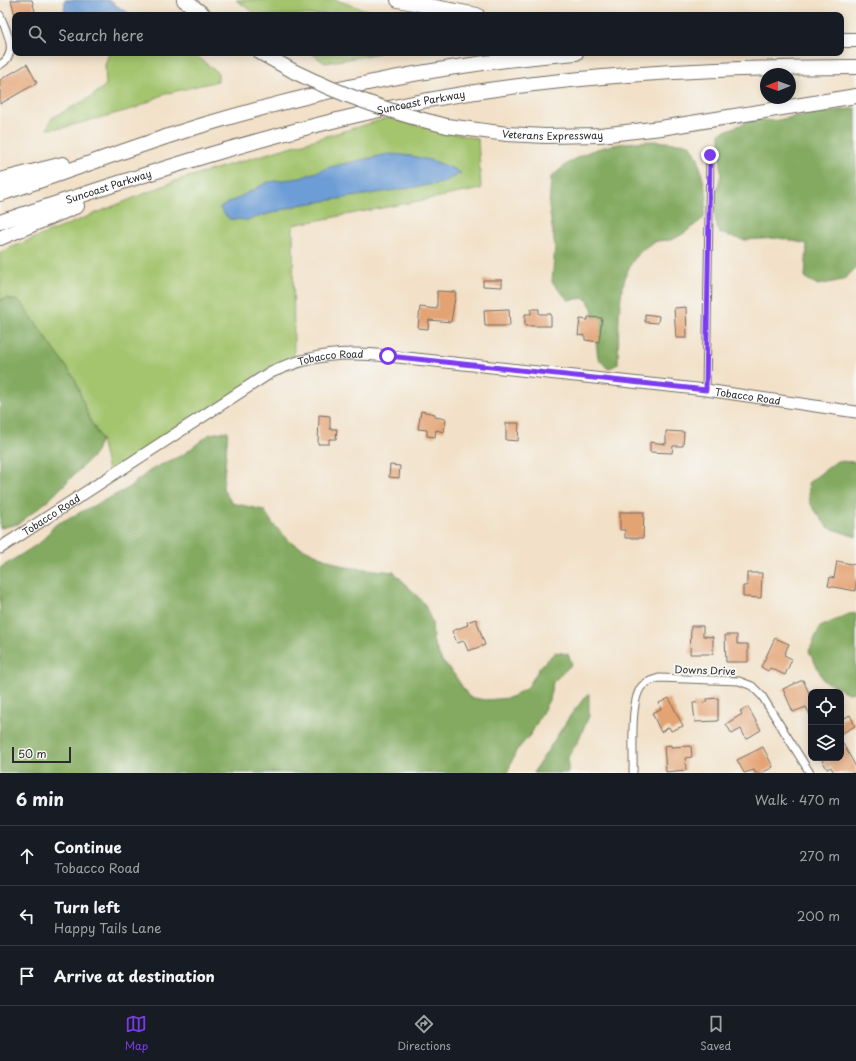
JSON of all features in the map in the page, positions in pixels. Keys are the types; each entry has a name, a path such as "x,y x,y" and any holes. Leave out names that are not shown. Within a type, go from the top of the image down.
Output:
{"highway":[{"path":"184,0 200,12"},
{"path":"398,0 461,12"},
{"path":"844,40 856,40"},
{"name":"Veterans Expressway","path":"266,56 295,72 340,93 379,108 447,126 507,134 545,136 600,135 661,128 856,96"},
{"path":"0,194 133,147 204,125 297,100 465,66 550,56"},
{"name":"Suncoast Parkway","path":"0,222 254,141 327,122 423,101 523,85 589,77 699,70 856,67"},
{"path":"0,180 133,147"},
{"path":"0,238 162,170"}],"street":[{"path":"0,15 12,47 9,56 0,65"},
{"path":"706,390 710,155"},
{"name":"Tobacco Road","path":"0,548 272,372 296,362 324,355 363,353 706,390 856,412"},
{"name":"Downs Drive","path":"633,773 635,703 642,687 650,681 659,678 739,681 752,686 762,696 810,773"}],"green space":[{"path":"236,0 336,0 372,12 253,12"},
{"path":"108,56 197,56 218,73 218,81 164,94 136,108 62,128 47,129 52,118 91,97 106,85 105,65"},
{"path":"315,56 364,56 325,63"},
{"path":"856,108 856,268 843,280 818,285 805,278 807,244 779,238 744,240 719,233 715,218 716,194 721,175 720,133 755,119 773,121 797,116"},
{"path":"388,118 478,139 481,189 293,225 294,367 264,379 109,476 101,439 89,418 75,379 21,302 7,298 0,300 0,252 178,180"},
{"path":"654,141 690,144 698,158 707,196 704,218 671,240 655,242 641,251 631,263 625,278 621,295 619,313 618,364 608,369 598,358 592,308 586,298 568,300 552,282 555,247 549,207 551,177 570,162 592,151 623,143"},
{"path":"7,298 21,302 75,379 89,418 101,439 95,454 50,499 18,524 0,528 0,300"},
{"path":"228,431 223,489 232,503 264,510 273,524 292,543 345,567 394,572 424,603 432,622 433,641 442,661 454,674 469,697 485,700 509,698 528,687 540,667 555,652 568,654 572,664 553,682 549,700 531,734 516,751 507,773 0,773 0,568 41,542 55,525 125,490 152,469 184,454 210,434"},
{"path":"837,461 856,462 856,537 827,527 810,503 808,483"},
{"path":"856,613 856,692 848,693 844,691 844,689 840,689 824,681 809,651 820,627 849,614"},
{"path":"589,693 589,716 577,743 568,757 568,773 533,773 572,713"}],"water":[{"path":"65,0 108,0 126,12 64,12"},
{"path":"388,154 426,159 452,168 461,173 442,183 299,205 248,220 229,219 219,208 268,182 300,178 330,167"}],"building":[{"path":"11,0 32,0 35,12 14,12"},
{"path":"27,64 37,83 0,104 0,80"},
{"path":"483,280 502,280 502,287 483,286"},
{"path":"437,291 456,292 451,322 429,320 428,329 418,328 420,307 437,309"},
{"path":"686,307 687,338 676,338 674,308"},
{"path":"509,309 510,326 485,326 484,310"},
{"path":"531,309 539,309 539,314 551,314 551,326 525,326 525,314 531,314"},
{"path":"645,314 659,316 658,323 645,322"},
{"path":"588,317 602,318 599,342 585,340 585,336 578,335 580,319 588,320"},
{"path":"421,411 435,414 435,417 446,419 444,432 436,430 435,437 427,436 427,430 418,429"},
{"path":"319,415 330,416 330,429 337,429 336,439 329,439 329,444 318,444"},
{"path":"506,423 519,423 518,441 506,440"},
{"path":"666,431 684,432 683,446 673,446 672,453 650,452 650,442 666,444"},
{"path":"390,465 400,466 399,478 389,477"},
{"path":"620,512 644,512 643,538 625,538 625,530 620,530"},
{"path":"837,561 856,565 856,591 828,586 830,577 834,578"},
{"path":"747,573 762,573 761,598 743,597 743,586 747,586"},
{"path":"476,619 485,645 468,651 464,641 457,643 452,631 468,625 467,622"},
{"path":"691,626 703,626 703,636 713,637 713,654 690,654"},
{"path":"725,635 737,635 737,644 748,644 748,662 726,662"},
{"path":"775,638 789,644 784,655 792,659 785,675 770,668 768,671 761,667"},
{"path":"803,680 808,691 808,711 806,707 793,712 783,689"},
{"path":"669,698 683,726 671,731 669,727 661,732 652,713 661,709 659,703"},
{"path":"718,698 718,721 695,722 693,703 707,702 707,699"},
{"path":"748,707 761,730 746,739 741,729 732,734 726,724 742,714 740,711"},
{"path":"850,715 855,726 844,732 844,725 844,718"},
{"path":"671,745 671,747 691,746 692,757 685,758 686,770 666,772 664,746"},
{"path":"844,745 856,767 856,773 834,773 831,767 827,769 823,761 844,761"},
{"path":"763,747 773,767 762,773 755,773 754,770 744,773 737,760"}],"route":[{"path":"388,356 706,390 710,155"}]}
